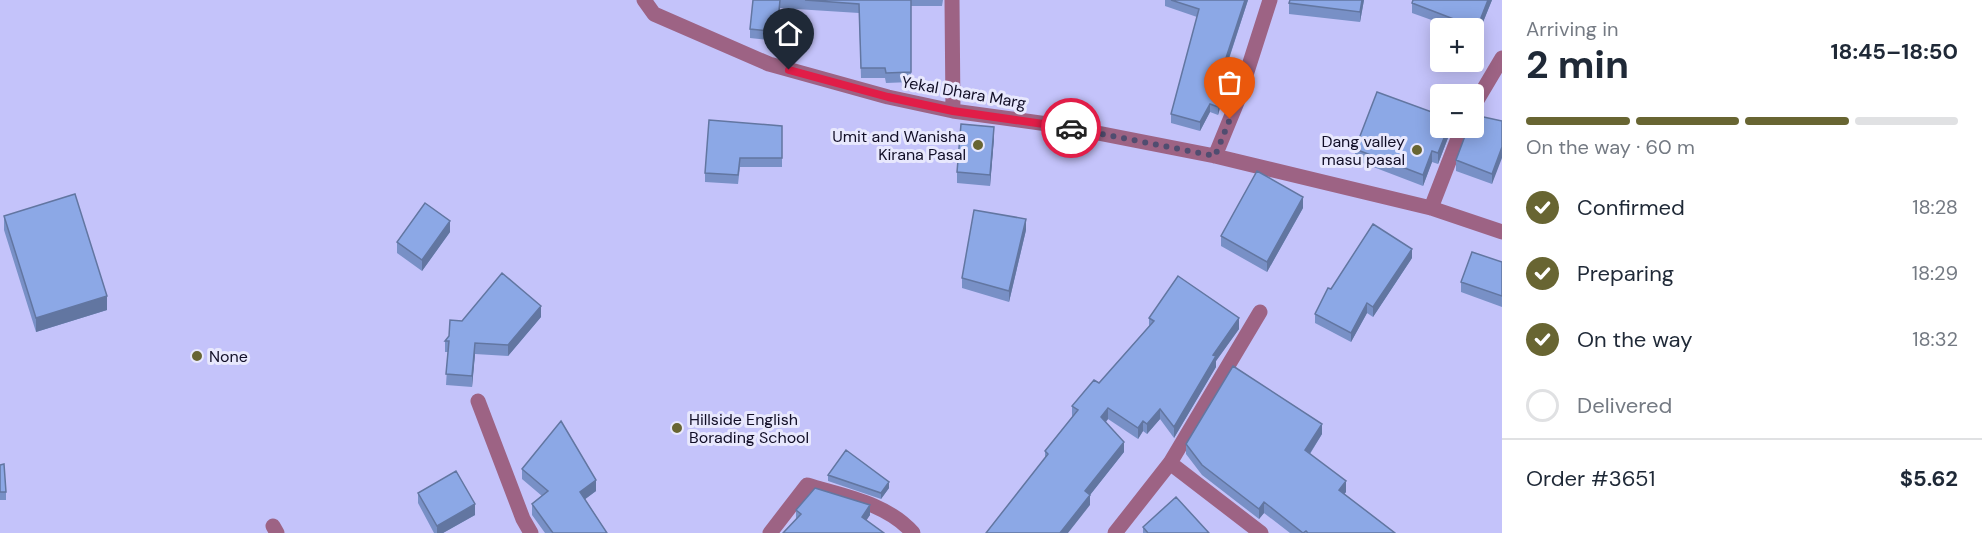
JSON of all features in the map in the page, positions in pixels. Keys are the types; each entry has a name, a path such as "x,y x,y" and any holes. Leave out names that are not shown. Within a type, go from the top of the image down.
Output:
{"street":[{"name":"Yekal Dhara Marg","path":"644,0 654,14 770,64 888,97 953,111 1062,126 1215,156 1431,208 1502,232"},
{"path":"952,0 953,111"},
{"path":"1215,156 1238,100 1270,0"},
{"path":"1484,88 1502,58"},
{"path":"1431,208 1458,138"},
{"path":"1115,533 1170,463 1260,312"},
{"path":"478,401 523,519 531,533"},
{"path":"1170,463 1261,533"},
{"path":"770,533 807,485 871,504 913,533"}],"building":[{"path":"753,0 780,0 777,32 750,29"},
{"path":"805,0 911,0 911,72 886,73 885,68 861,68 859,4"},
{"path":"1171,0 1245,0 1226,58 1231,59 1218,107 1210,104 1200,122 1171,114 1199,9"},
{"path":"1290,0 1362,0 1360,12 1289,3"},
{"path":"1413,0 1488,0 1481,18 1451,18 1412,3"},
{"path":"1377,92 1430,111 1430,138 1444,138 1438,153 1432,151 1423,175 1355,149"},
{"path":"1484,117 1502,121 1502,147 1492,174 1456,160 1464,138 1484,138"},
{"path":"709,120 782,126 782,158 740,158 738,175 705,173"},
{"path":"961,124 994,127 990,175 957,172"},
{"path":"1257,171 1303,197 1267,262 1221,236"},
{"path":"75,194 107,296 36,318 4,216"},
{"path":"425,203 450,221 422,260 397,242"},
{"path":"974,210 1026,219 1009,291 962,278"},
{"path":"1373,224 1412,249 1373,307 1367,303 1351,333 1315,314 1328,288 1331,289"},
{"path":"1472,252 1502,262 1502,296 1461,282"},
{"path":"502,273 541,306 508,345 475,343 472,376 446,374 449,341 445,341 449,336 450,320 462,321"},
{"path":"1178,276 1239,318 1213,355 1216,356 1174,427 1160,409 1147,424 1143,421 1138,428 1108,408 1101,417 1124,442 1085,491 1090,495 1060,533 986,533 1048,454 1045,451 1078,410 1072,406 1094,380 1099,383 1154,321 1149,318"},
{"path":"1233,366 1322,424 1305,450 1346,481 1339,490 1395,533 1308,533 1306,531 1303,533 1264,502 1259,509 1202,465 1186,444"},
{"path":"561,421 596,480 580,492 607,533 553,533 532,504 548,491 522,469"},
{"path":"846,450 889,482 881,493 828,475"},
{"path":"4,464 6,492 0,492 0,465"},
{"path":"456,471 475,504 437,526 418,493"},
{"path":"815,488 870,505 862,517 884,533 783,533 801,514 796,510"},
{"path":"1176,497 1209,533 1148,533 1143,527"}],"way so far":[{"path":"1071,128 1215,156 1230,119"}],"place":[{"name":"Umit and Wanisha Kirana Pasal","path":"978,145"},
{"name":"Dang valley masu pasal","path":"1417,150"},
{"name":"None","path":"197,356"},
{"name":"Hillside English Borading School","path":"677,428"}],"route":[{"path":"789,70 888,97 953,111 1071,128"}]}
